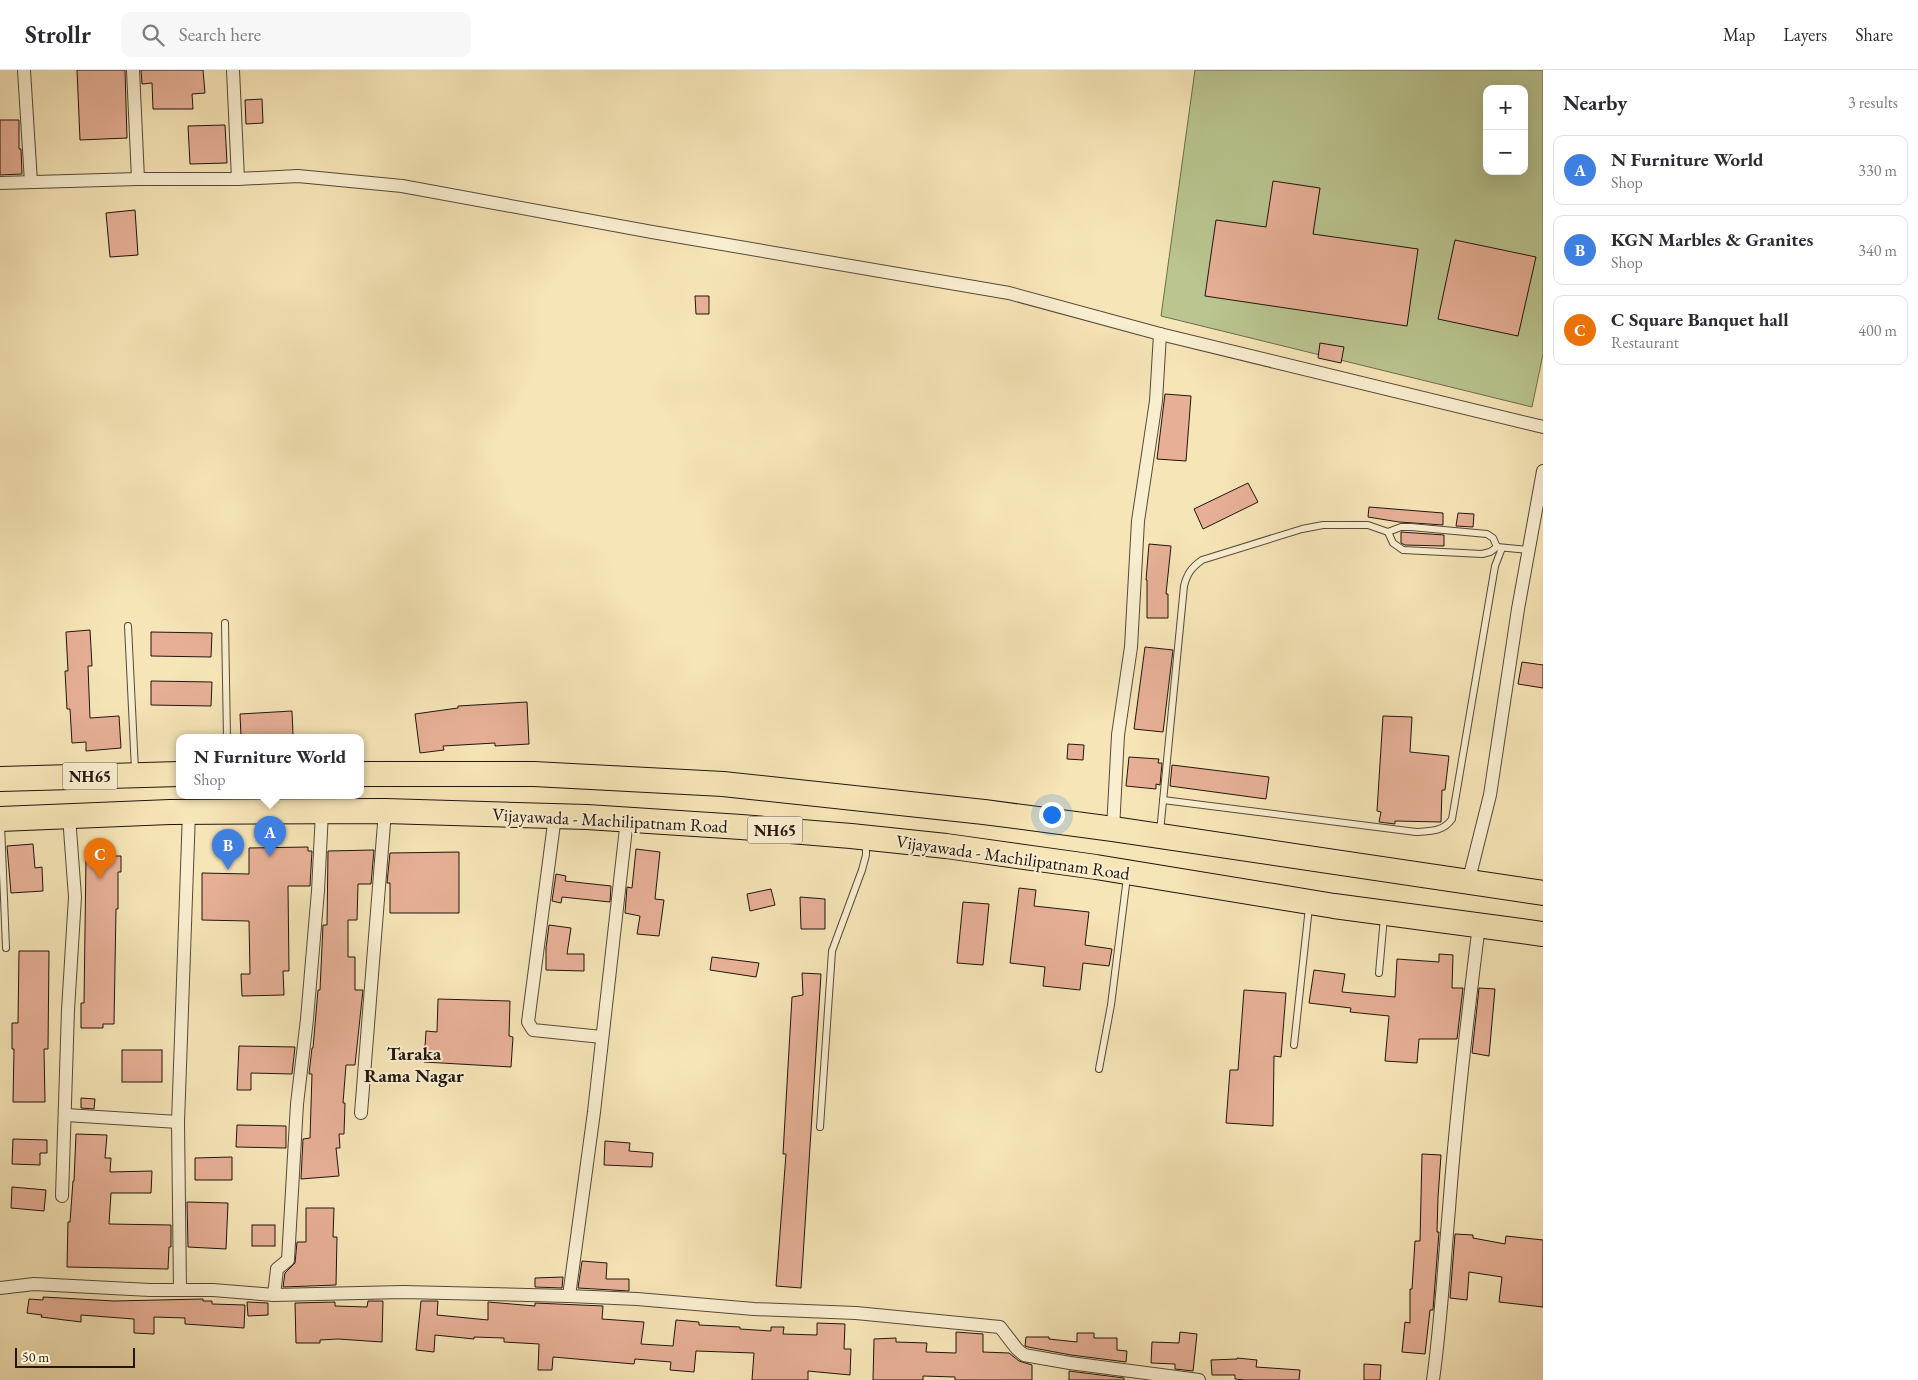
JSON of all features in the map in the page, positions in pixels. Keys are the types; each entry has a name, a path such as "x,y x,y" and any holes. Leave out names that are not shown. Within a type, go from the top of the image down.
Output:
{"highway":[{"name":"NH65","path":"0,779 176,774"},
{"name":"NH65","path":"364,774 534,774 724,784 974,811 1113,829 1543,893"},
{"name":"Vijayawada - Machilipatnam Road","path":"1,818 189,812 385,811 627,819 946,846 1128,872 1309,902 1543,934"}],"street":[{"path":"24,70 31,182"},
{"path":"133,70 138,178"},
{"path":"233,70 238,179"},
{"path":"0,183 138,178 238,179 298,176 402,186 652,232 1009,293 1160,334 1543,427"},
{"path":"1113,829 1118,735 1131,647 1138,521 1156,401 1160,334"},
{"path":"1468,882 1490,795 1518,609 1543,471"},
{"path":"361,1113 385,811"},
{"path":"180,1290 178,1122 189,812"},
{"path":"274,1295 277,1269 288,1260 297,1104 307,1019 318,891 322,812"},
{"path":"62,1196 68,1010 75,897 68,816"},
{"path":"555,816 528,1022 533,1030 602,1037"},
{"path":"569,1296 627,819"},
{"path":"1433,1380 1443,1301 1463,1055 1479,925"},
{"path":"66,1115 178,1122"},
{"path":"0,1288 34,1284 150,1290 213,1290 274,1295 403,1292 569,1296 637,1299 754,1309 856,1313 1000,1326 1024,1355 1199,1380"}],"lane":[{"path":"1159,836 1184,586 1187,574 1192,567 1202,560 1302,529 1323,526 1368,526 1388,532 1407,526 1487,534 1500,547"},
{"path":"1388,532 1393,543 1403,550 1482,554 1500,547 1528,550"},
{"path":"1163,800 1416,832 1440,830 1447,826 1452,819 1494,566 1500,547"},
{"path":"225,623 227,734"},
{"path":"128,626 136,775"},
{"path":"1,818 6,948"},
{"path":"820,1127 832,950 862,870 866,855 866,838"},
{"path":"1099,1069 1111,1005 1128,872"},
{"path":"1294,1045 1309,902"},
{"path":"1379,972 1385,913"}],"green space":[{"path":"1195,70 1543,70 1543,354 1532,407 1161,316"}],"building":[{"path":"77,70 125,70 127,138 80,140"},
{"path":"141,70 203,70 205,93 192,94 193,109 153,109 152,83 142,84"},
{"path":"262,99 263,123 246,124 245,100"},
{"path":"0,120 19,120 19,149 21,149 22,174 0,175"},
{"path":"225,125 227,163 190,164 188,126"},
{"path":"1273,181 1320,188 1313,234 1418,249 1407,326 1205,296 1216,220 1266,227"},
{"path":"135,210 138,255 110,257 106,213"},
{"path":"1455,240 1536,257 1518,336 1438,319"},
{"path":"695,296 709,296 709,314 696,314"},
{"path":"1320,343 1344,347 1341,363 1318,358"},
{"path":"1165,394 1191,396 1186,461 1157,459"},
{"path":"1248,483 1258,502 1203,529 1194,509"},
{"path":"1369,507 1443,513 1443,525 1399,522 1368,517"},
{"path":"1458,513 1474,514 1473,527 1456,526"},
{"path":"1401,532 1444,535 1444,546 1405,545 1401,543"},
{"path":"1149,544 1171,546 1166,594 1168,594 1168,618 1147,618 1146,580"},
{"path":"90,630 92,666 88,666 90,718 119,716 121,748 86,751 86,742 72,743 70,709 67,709 65,671 68,671 66,632"},
{"path":"151,632 212,633 211,657 151,656"},
{"path":"1145,647 1173,650 1163,732 1134,729"},
{"path":"1522,662 1543,665 1543,688 1518,684"},
{"path":"151,681 212,682 211,706 151,705"},
{"path":"527,702 529,744 495,746 495,743 443,746 444,750 420,753 415,714 458,708 458,706"},
{"path":"292,711 293,734 241,734 240,714"},
{"path":"1383,716 1412,717 1410,752 1449,756 1445,790 1442,790 1441,822 1395,821 1395,824 1379,822 1381,812 1377,811"},
{"path":"1068,744 1084,745 1083,760 1067,759"},
{"path":"1129,757 1159,759 1158,763 1162,763 1160,785 1156,784 1156,789 1126,786"},
{"path":"1172,765 1269,777 1266,799 1170,786"},
{"path":"33,844 35,868 42,867 43,891 11,893 7,846"},
{"path":"308,847 308,851 312,851 310,886 288,886 289,971 283,971 284,995 242,996 241,974 250,974 249,921 202,920 202,873 249,874 249,848"},
{"path":"636,849 660,852 655,899 664,900 659,936 637,934 640,916 625,913 627,887 632,888"},
{"path":"374,850 371,884 358,884 357,920 348,920 348,957 355,957 355,990 363,990 355,1065 346,1065 343,1103 345,1103 344,1134 339,1134 340,1148 336,1148 339,1176 301,1179 303,1139 310,1138 312,1074 309,1074 318,990 320,990 323,925 327,925 328,851"},
{"path":"459,852 459,913 390,913 390,883 387,883 390,853"},
{"path":"86,856 121,856 121,872 118,872 118,909 116,909 114,1024 103,1024 103,1028 81,1028 81,1003 84,1003"},
{"path":"556,874 566,876 565,881 611,886 610,902 562,897 561,903 552,901"},
{"path":"1019,888 1036,890 1034,906 1089,912 1085,945 1112,949 1109,966 1083,963 1080,990 1043,986 1045,967 1010,963"},
{"path":"771,889 775,905 750,911 747,894"},
{"path":"800,897 825,899 825,929 801,929"},
{"path":"963,902 989,904 983,965 957,963"},
{"path":"549,925 571,928 567,954 584,954 584,971 546,970"},
{"path":"19,951 49,951 48,1049 44,1049 45,1102 13,1102 14,1049 12,1049 12,1023 18,1023"},
{"path":"1439,954 1453,955 1452,988 1463,988 1457,1039 1419,1039 1417,1063 1385,1061 1389,1016 1350,1012 1351,1008 1309,1003 1314,970 1345,974 1342,992 1395,997 1397,959 1439,962"},
{"path":"712,957 759,963 756,977 710,970"},
{"path":"802,973 821,974 801,1288 776,1286 786,1154 783,1154 792,997 803,995"},
{"path":"1479,988 1495,989 1489,1056 1472,1053"},
{"path":"1244,990 1286,993 1281,1057 1274,1056 1273,1126 1226,1123 1230,1070 1238,1070"},
{"path":"438,999 510,1001 509,1036 513,1037 511,1067 424,1062 426,1031 437,1032"},
{"path":"239,1046 295,1047 292,1074 251,1073 251,1090 237,1090"},
{"path":"122,1050 162,1050 162,1082 122,1082"},
{"path":"81,1098 95,1099 94,1109 81,1108"},
{"path":"237,1125 286,1126 286,1148 236,1147"},
{"path":"76,1134 107,1135 105,1158 111,1158 110,1172 152,1171 151,1193 111,1193 109,1224 171,1225 168,1269 67,1267 68,1222 70,1222 74,1181"},
{"path":"13,1139 47,1140 47,1153 40,1153 40,1165 12,1164"},
{"path":"605,1141 630,1143 629,1151 653,1153 652,1167 604,1165"},
{"path":"1422,1154 1441,1155 1437,1232 1439,1232 1433,1310 1430,1310 1425,1354 1402,1352 1405,1322 1410,1323 1410,1289 1412,1289 1415,1241 1420,1241"},
{"path":"232,1157 232,1180 195,1180 195,1158"},
{"path":"12,1187 46,1190 44,1211 11,1208"},
{"path":"187,1202 228,1203 226,1249 188,1247"},
{"path":"306,1208 334,1208 333,1237 337,1237 336,1285 283,1287 285,1273 295,1263 297,1242 306,1242"},
{"path":"252,1225 275,1225 275,1246 252,1246"},
{"path":"1455,1234 1473,1235 1473,1238 1505,1244 1506,1236 1543,1240 1543,1307 1499,1302 1502,1277 1469,1272 1467,1300 1450,1298"},
{"path":"582,1261 607,1263 606,1279 629,1279 629,1291 578,1288"},
{"path":"563,1277 562,1288 535,1287 535,1278"},
{"path":"43,1297 114,1301 203,1299 203,1301 212,1301 212,1304 245,1305 244,1328 185,1324 185,1318 154,1317 154,1334 134,1333 134,1319 81,1315 81,1322 41,1317 42,1315 27,1313 29,1299 43,1300"},
{"path":"368,1301 383,1301 382,1342 338,1339 320,1340 320,1343 296,1343 295,1303 335,1302 335,1306 367,1307"},
{"path":"421,1301 438,1301 437,1315 488,1320 488,1302 535,1306 535,1303 603,1306 602,1319 644,1322 641,1344 673,1346 676,1320 699,1322 699,1325 740,1327 740,1329 771,1331 771,1327 784,1327 783,1334 817,1335 817,1323 845,1324 844,1349 851,1349 850,1375 808,1371 808,1380 752,1380 754,1353 696,1351 694,1372 670,1370 671,1362 635,1359 634,1364 553,1357 552,1370 538,1370 539,1344 504,1342 504,1338 474,1337 474,1339 435,1335 434,1352 416,1350"},
{"path":"247,1302 268,1303 268,1315 248,1316"},
{"path":"956,1332 983,1334 983,1352 1009,1353 1019,1361 1032,1365 1032,1380 955,1380 955,1377 923,1376 923,1380 873,1380 874,1339 896,1338 896,1342 927,1343 926,1352 956,1353"},
{"path":"1180,1332 1197,1334 1193,1371 1175,1369 1175,1364 1151,1363 1152,1342 1179,1343"},
{"path":"1077,1333 1094,1333 1094,1338 1117,1338 1117,1350 1127,1351 1126,1362 1071,1355 1025,1346 1026,1337 1049,1337 1049,1339 1077,1342"},
{"path":"1237,1358 1257,1360 1256,1367 1300,1370 1299,1380 1245,1380 1235,1379 1235,1375 1212,1375 1211,1360"},
{"path":"1364,1364 1381,1365 1380,1380 1364,1380"},
{"path":"1069,1371 1124,1378 1124,1380 1069,1380"}],"place":[{"name":"N Furniture World","path":"270,857"},
{"name":"KGN Marbles & Granites","path":"228,870"},
{"name":"C Square Banquet hall","path":"100,879"}],"district":[{"name":"Taraka Rama Nagar","path":"414,1064"}]}
